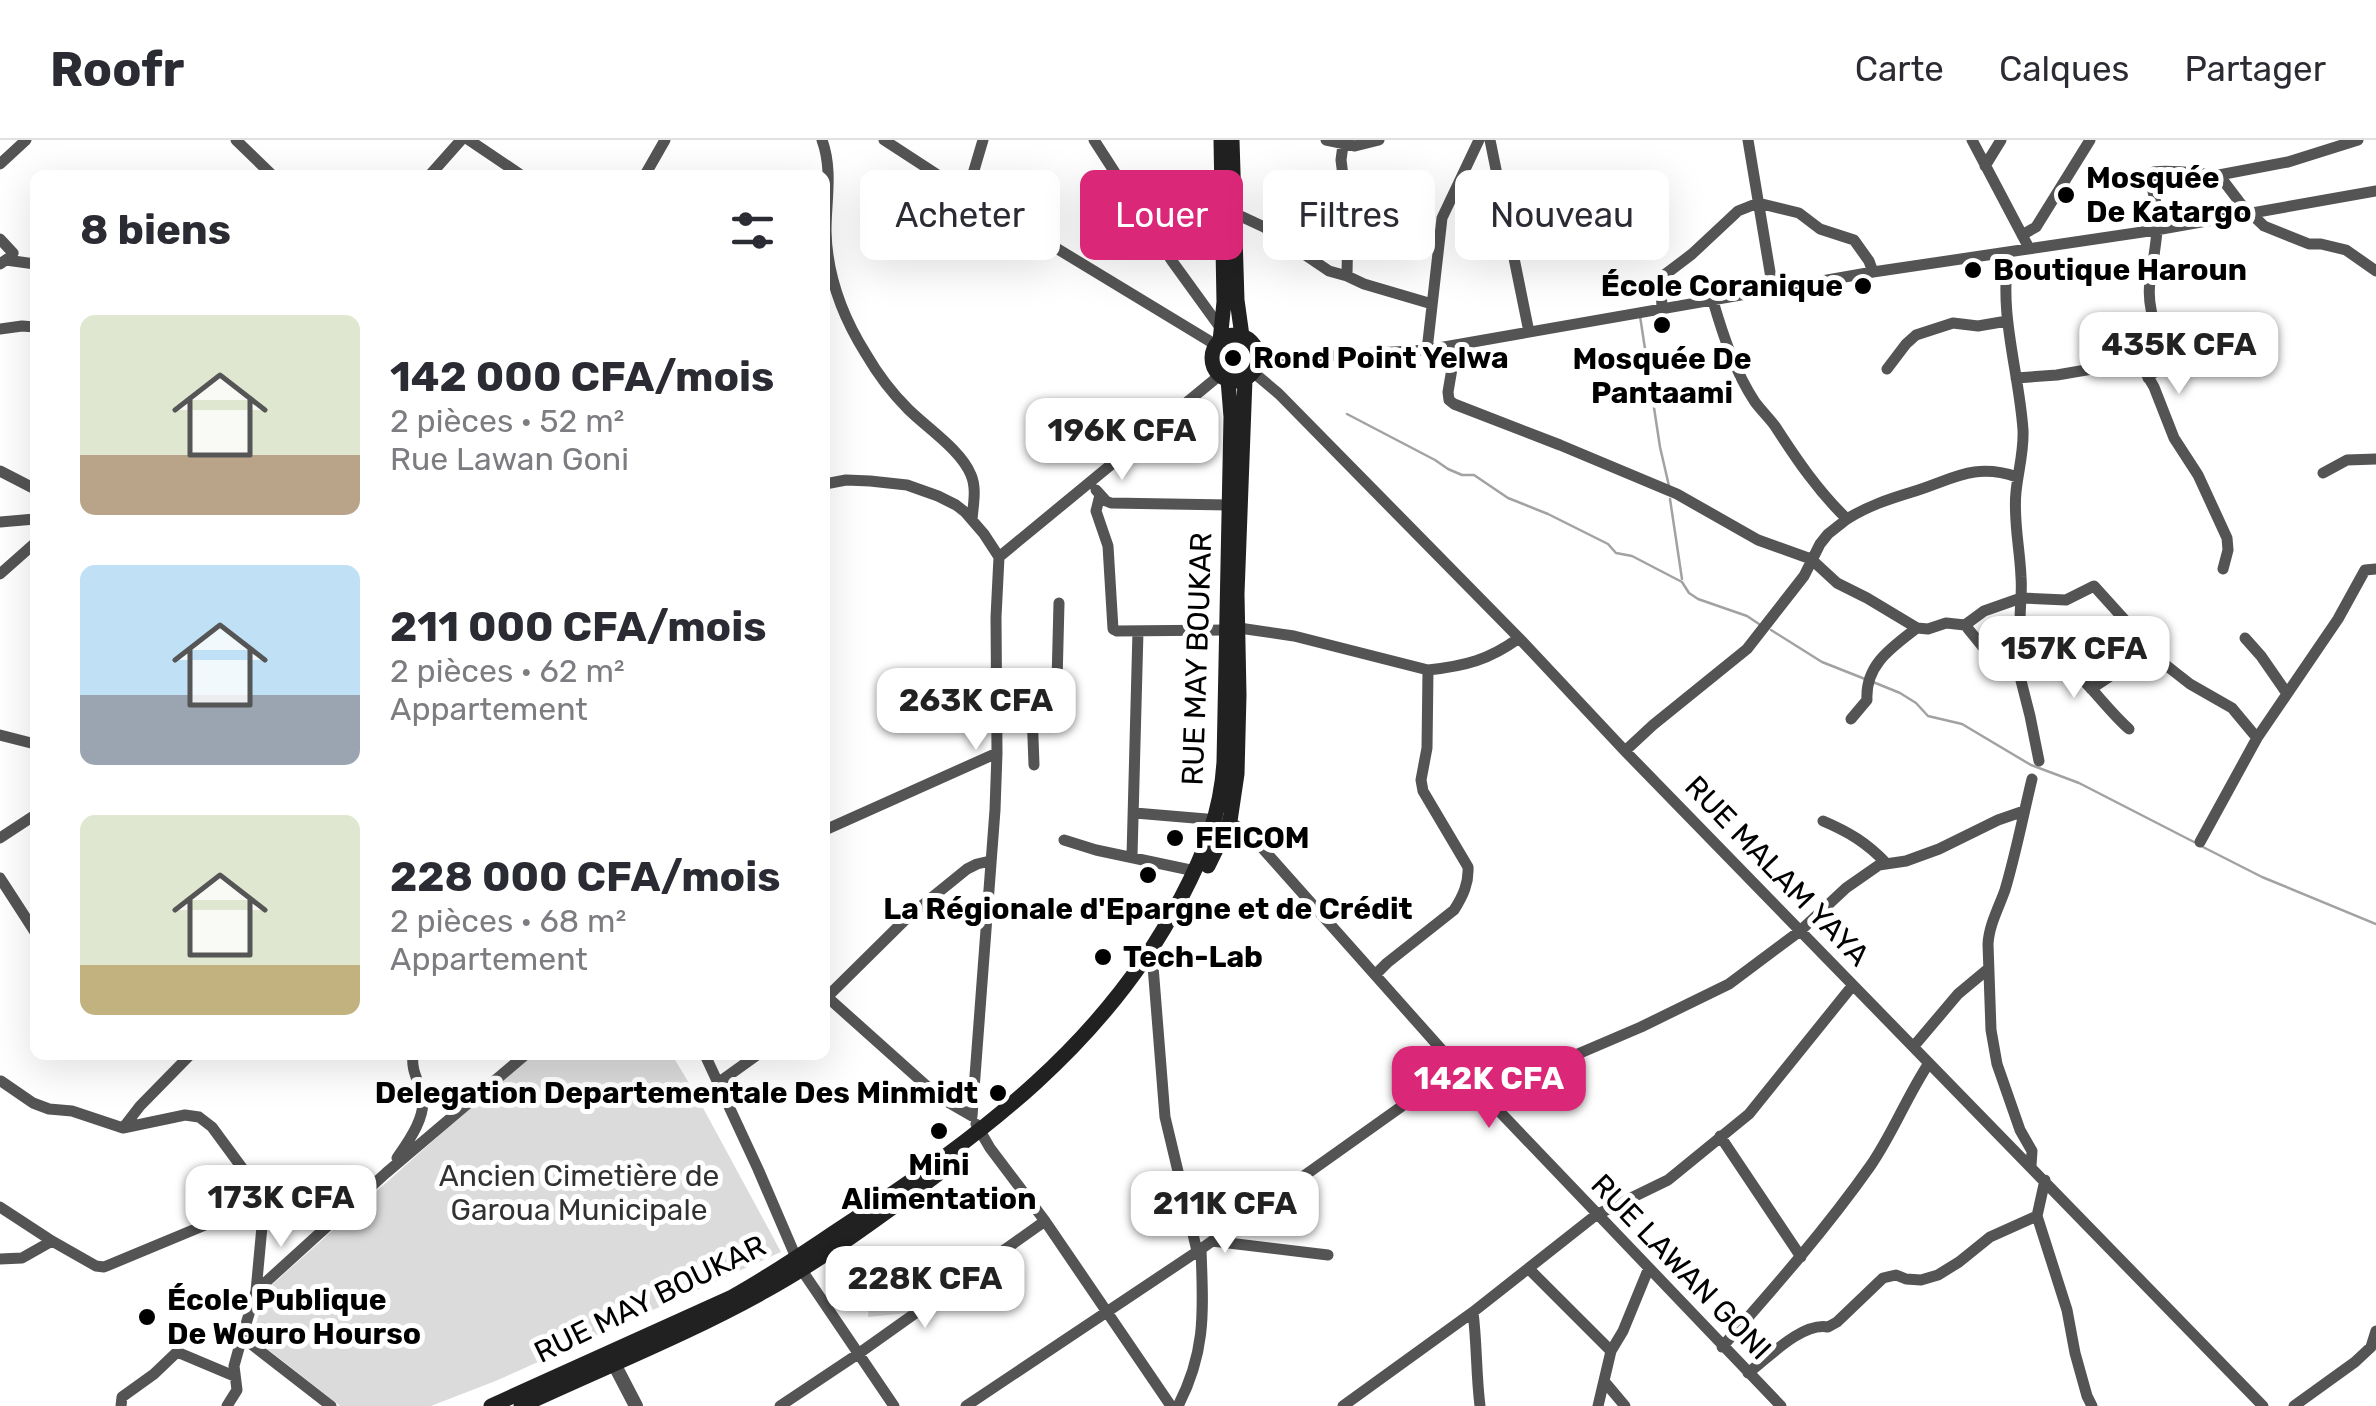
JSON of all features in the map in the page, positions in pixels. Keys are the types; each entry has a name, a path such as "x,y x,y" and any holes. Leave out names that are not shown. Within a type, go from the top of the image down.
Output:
{"main road":[{"path":"1220,339 1242,336 1254,345 1241,373 1212,361 1220,339 1224,302 1221,140"},
{"path":"1232,140 1233,170"},
{"path":"1236,260 1242,336"},
{"name":"RUE MAY BOUKAR","path":"490,1406 732,1309 798,1263 893,1207 1053,1080 1153,966 1197,889 1223,820 1238,756 1229,505 1230,402 1241,373"},
{"name":"RUE MAY BOUKAR","path":"1232,629 1237,594 1241,373"},
{"name":"RUE MAY BOUKAR","path":"982,1136 1062,1058 1130,982 1163,931 1223,820"},
{"name":"RUE MAY BOUKAR","path":"520,1406 611,1358"}],"street":[{"path":"0,164 26,140"},
{"path":"236,140 267,170"},
{"path":"434,170 460,140"},
{"path":"469,140 514,170"},
{"path":"649,170 665,140"},
{"path":"822,140 828,170"},
{"path":"884,140 930,170"},
{"path":"974,170 983,140"},
{"path":"1094,140 1220,339"},
{"path":"1326,140 1355,146 1379,140"},
{"path":"1426,350 1442,218 1479,140"},
{"path":"1490,140 1529,332"},
{"path":"1972,140 2022,235"},
{"path":"1986,166 2001,140"},
{"path":"2024,646 2019,624 2022,598 2015,497 2023,452 2004,276 2022,235 2036,227 2090,140"},
{"path":"2148,378 2166,360 2150,300 2158,215 2152,173 2165,170 2219,175 2288,162 2358,140"},
{"path":"1752,141 1773,290"},
{"path":"1344,144 1341,160 1348,214 1347,276"},
{"path":"2219,175 2228,190 2268,228 2309,244 2346,250 2376,270"},
{"path":"1000,557 1091,482 1241,373 1426,350 1873,272 2376,192"},
{"path":"1657,309 1663,276 1738,210 1758,203 1799,213 1820,229 1854,240 1873,272"},
{"path":"1243,217 1329,271 1432,304"},
{"path":"0,240 13,253 3,262"},
{"path":"1060,247 1220,339"},
{"path":"3,262 30,264"},
{"path":"830,268 839,303 867,356 892,391 958,454 969,470 974,488 972,520"},
{"path":"1713,301 1722,333 1754,400 1805,472 1847,519"},
{"path":"1886,369 1916,336 1953,322 1978,326 2007,321"},
{"path":"0,330 30,327"},
{"path":"1456,345 1448,392 1454,404 1677,494 1758,540 1811,560 1837,583 1917,628 1928,630 1946,623 1965,625 1996,660 2016,661"},
{"path":"2016,378 2121,364 2144,370 2174,438 2198,475 2227,538 2224,569"},
{"name":"RUE MALAM YAYA","path":"1241,373 1279,394 2263,1406"},
{"path":"2322,473 2348,460 2376,459"},
{"path":"0,471 30,487"},
{"path":"1625,751 1747,649 1804,576 1828,534 1847,519 1866,508 1958,474 1979,471 2017,477"},
{"path":"830,483 846,480 916,487 956,505 1000,557 996,617 997,753 972,1116 982,1136 1045,1221 1169,1405 1190,1382 1202,1328 1203,1247 1165,1117 1153,966"},
{"path":"1091,482 1110,504 1229,505"},
{"path":"1100,495 1096,511 1108,546 1113,628 1117,631 1232,629 1294,636 1428,670 1486,659 1519,638"},
{"path":"0,522 30,520"},
{"path":"0,574 30,547"},
{"path":"2200,842 2286,692 2338,619 2365,570 2376,569"},
{"path":"1965,625 1984,610 2022,598 2066,600 2094,586 2167,666 2232,708 2257,738"},
{"path":"997,682 1057,682 1059,603"},
{"path":"1851,718 1867,700 1869,679 1884,653 1917,628"},
{"path":"1132,856 1138,631"},
{"path":"2245,638 2286,692"},
{"path":"2024,646 2016,661 2039,761"},
{"path":"2024,646 2058,657 2072,668 2129,729"},
{"path":"2091,689 2151,649"},
{"path":"1376,974 1454,910 1468,876 1468,866 1423,790 1421,780 1428,670"},
{"path":"1031,684 1034,765"},
{"path":"0,735 30,743"},
{"path":"830,828 997,753"},
{"path":"2031,1166 2032,1152 2020,1130 1997,1064 1991,1030 1988,933 2005,890 2032,779"},
{"path":"1485,1098 1728,984 1878,865 1906,861 2024,812"},
{"path":"1135,813 1223,820"},
{"path":"0,838 30,818"},
{"name":"RUE LAWAN GONI","path":"1223,820 1256,841 1457,1068 1780,1406"},
{"path":"1823,821 1853,834 1886,864"},
{"path":"1064,840 1195,871"},
{"path":"830,993 909,916 977,864 990,862"},
{"path":"0,878 30,924"},
{"path":"1914,1046 1949,1003 1988,970"},
{"path":"1343,1406 1474,1312 1596,1215 1668,1180 1748,1114 1852,984"},
{"path":"830,1001 939,1097 972,1116"},
{"path":"123,1128 185,1060"},
{"path":"386,1173 415,1133 422,1105 413,1060"},
{"path":"256,1292 386,1173 519,1060"},
{"path":"707,1060 798,1263 894,1406"},
{"path":"718,1083 750,1060"},
{"path":"1722,1347 1801,1257 1870,1166 1929,1063"},
{"path":"966,1406 1203,1247 1457,1068"},
{"path":"1,1081 48,1109 123,1128 199,1116 212,1127 251,1180 264,1205 256,1292 234,1366 237,1390 227,1406"},
{"path":"1720,1136 1801,1257"},
{"path":"2045,1180 2036,1216 2068,1310 2075,1353 2092,1406"},
{"path":"0,1207 52,1241 104,1267 234,1213 264,1205 324,1206 362,1196"},
{"path":"1748,1374 1800,1334 1836,1322 1883,1278 1896,1275 1921,1280 1938,1275 1990,1237 2036,1216"},
{"path":"780,1406 1045,1221"},
{"path":"0,1259 22,1258 52,1241"},
{"path":"1203,1247 1328,1254"},
{"path":"1529,1269 1611,1351"},
{"path":"1598,1406 1611,1351 1624,1330 1648,1270"},
{"path":"1474,1312 1480,1406"},
{"path":"2294,1406 2356,1362 2371,1347 2376,1331"},
{"path":"242,1337 331,1406"},
{"path":"121,1406 122,1397 177,1352 234,1376"},
{"path":"611,1358 636,1406"},
{"path":"1604,1381 1625,1406"}],"green space":[{"name":"Ancien Cimetière de Garoua Municipale","path":"523,1060 675,1060 781,1252 498,1380 431,1406 340,1406 252,1337 266,1290"},
{"path":"957,1259 962,1265 923,1289 929,1293 907,1313 868,1317 869,1304 890,1288 899,1288 903,1281"}],"waterway":[{"path":"1640,316 1669,486"},
{"path":"1347,414 1448,469 1474,475 1508,498 1682,582 1698,599 1759,624"},
{"path":"1670,499 1682,579"},
{"path":"1771,630 1822,662 1865,679"},
{"path":"1873,682 1900,693 1928,716 1962,724 2031,765 2079,783 2194,842"},
{"path":"2201,846 2262,877 2376,924"}],"place":[{"name":"Mosquée De Katargo","path":"2066,195"},
{"name":"Boutique Haroun","path":"1973,270"},
{"name":"École Coranique","path":"1863,286"},
{"name":"Mosquée De Pantaami","path":"1662,325"},
{"name":"Rond Point Yelwa","path":"1233,358"},
{"name":"FEICOM","path":"1175,838"},
{"name":"La Régionale d'Epargne et de Crédit","path":"1148,875"},
{"name":"Tech-Lab","path":"1103,957"},
{"name":"Delegation Departementale Des Minmidt","path":"998,1093"},
{"name":"Mini Alimentation","path":"939,1131"},
{"name":"École Publique De Wouro Hourso","path":"147,1317"}]}
